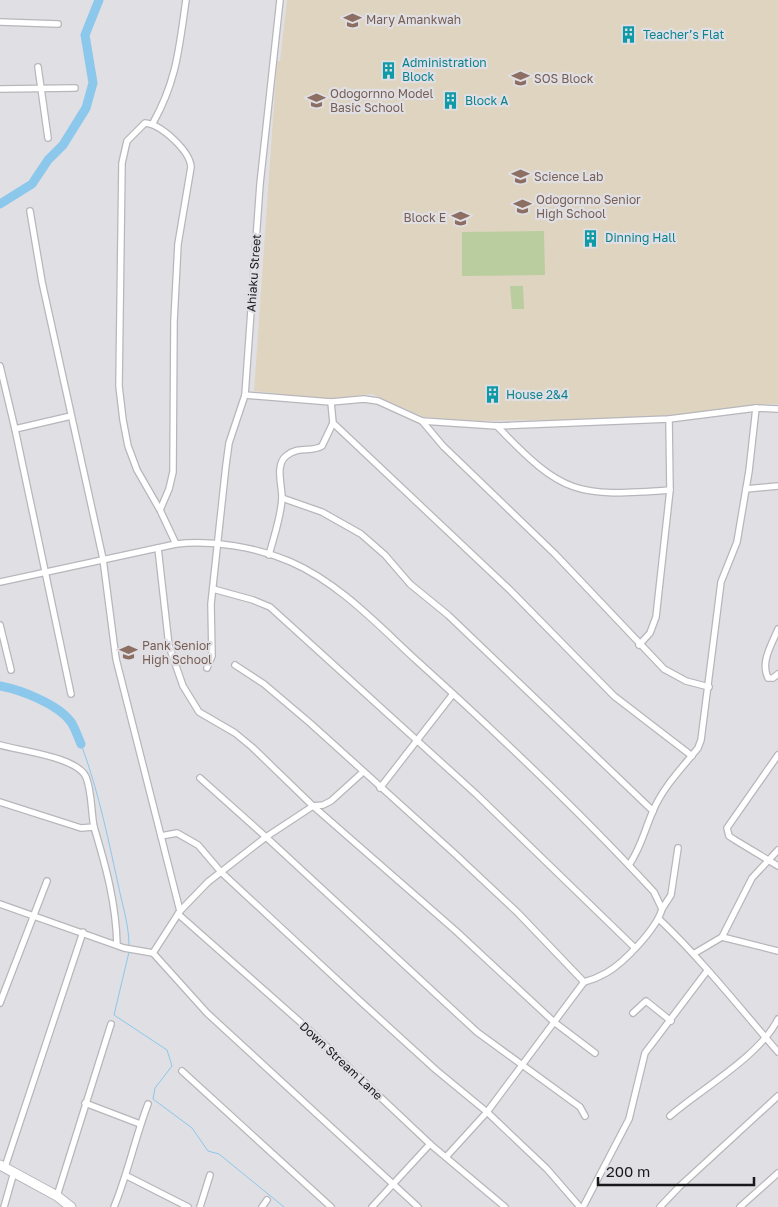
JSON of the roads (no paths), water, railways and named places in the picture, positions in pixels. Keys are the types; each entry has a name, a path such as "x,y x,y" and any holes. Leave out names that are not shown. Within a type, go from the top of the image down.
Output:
{"main road":[{"path":"2,1166 57,1196 68,1206"}],"street":[{"path":"153,123 166,100 173,81 186,0"},
{"name":"Ahiaku Street","path":"207,668 212,656 216,544 229,442 245,395 260,184 280,0"},
{"path":"0,22 58,24"},
{"path":"38,66 48,138"},
{"path":"0,89 75,88"},
{"path":"160,510 169,489 173,472 174,321 178,244 191,160 182,148 153,123 145,123 134,131 126,141 123,153 119,386 128,446 138,470 176,544"},
{"path":"30,211 42,282 103,559 116,659 179,913"},
{"path":"0,366 16,429 71,694"},
{"path":"245,395 331,402 364,399 378,401 422,422 498,426 669,419 756,408 778,409"},
{"path":"269,555 282,498 280,464 283,458 301,448 315,449 322,446 333,423 331,402"},
{"path":"629,865 643,842 653,811 670,783 698,748 704,732 721,582 737,542 756,408"},
{"path":"16,429 71,416"},
{"path":"639,645 650,633 656,617 670,490 669,419"},
{"path":"422,422 443,446 562,561 639,645 664,669 686,681 709,688"},
{"path":"333,423 510,590 614,696 692,756"},
{"path":"498,426 540,469 568,486 590,493 605,494 670,490"},
{"path":"746,489 778,486"},
{"path":"282,498 322,512 361,534 384,555 410,584 448,616 653,811"},
{"path":"0,582 176,544 197,542 269,555 291,562 317,576 342,594 454,694 629,865 654,892 662,909"},
{"path":"158,548 170,646 189,697 199,712 235,733 252,747 313,806 456,932 554,1022 595,1053"},
{"path":"213,589 253,600 270,607 418,740 635,948"},
{"path":"0,625 11,670"},
{"path":"778,629 765,663 768,678 773,678 778,674"},
{"path":"235,665 264,684 454,853 518,913 584,982"},
{"path":"380,788 454,694"},
{"path":"0,745 68,763 81,770 87,782 94,828 116,911 117,945"},
{"path":"778,755 727,828 730,836 735,840 778,866"},
{"path":"154,953 179,913 195,893 266,837 313,806 323,805 332,801 363,772"},
{"path":"200,778 477,1032 580,1108 585,1116"},
{"path":"0,802 81,828 94,828"},
{"path":"161,836 170,833 185,836 198,844 221,872 406,1043 487,1112 547,1169 582,1207 629,1119 645,1053 651,1042 671,1021 708,972"},
{"path":"446,1157 487,1112 584,982 608,973 635,948 660,920 662,909 671,895 678,848"},
{"path":"695,953 722,937 752,878 778,850"},
{"path":"0,1003 46,881"},
{"path":"0,904 34,914 124,948 154,953 207,1013 418,1207"},
{"name":"Down Stream Lane","path":"179,913 307,1028 430,1144 505,1207"},
{"path":"660,920 695,953 708,972 778,1052"},
{"path":"2,1166 83,932"},
{"path":"722,937 778,951"},
{"path":"633,1013 646,1001 671,1021"},
{"path":"670,1116 729,1070 766,1038 778,1019"},
{"path":"57,1196 111,1024"},
{"path":"182,1072 331,1207"},
{"path":"660,1207 679,1186 778,1096"},
{"path":"85,1103 140,1124"},
{"path":"114,1207 126,1176 140,1124 148,1104"},
{"path":"372,1207 430,1144"},
{"path":"4,1207 14,1172"},
{"path":"740,1207 778,1173"},
{"path":"200,1207 210,1175"},
{"path":"126,1176 188,1207"},
{"path":"262,1207 266,1200"}],"waterway":[{"path":"0,204 32,184 48,160 63,145 86,108 93,83 85,35 99,0"},
{"path":"0,686 28,694 57,709 71,722 81,744"},
{"path":"81,744 103,818 126,919 129,946"},
{"path":"129,952 114,1015 167,1050 172,1066 155,1088 153,1099 192,1128 208,1151 219,1154 284,1207"}],"place":[{"name":"Mary Amankwah","path":"352,20"},
{"name":"Teacher’s Flat","path":"629,35"},
{"name":"Administration Block","path":"388,70"},
{"name":"SOS Block","path":"520,79"},
{"name":"Odogornno Model Basic School","path":"316,101"},
{"name":"Block A","path":"451,101"},
{"name":"Science Lab","path":"520,177"},
{"name":"Odogornno Senior High School","path":"522,207"},
{"name":"Block E","path":"460,218"},
{"name":"Dinning Hall","path":"591,238"},
{"name":"House 2&4","path":"492,395"},
{"name":"Pank Senior High School","path":"128,653"}]}
